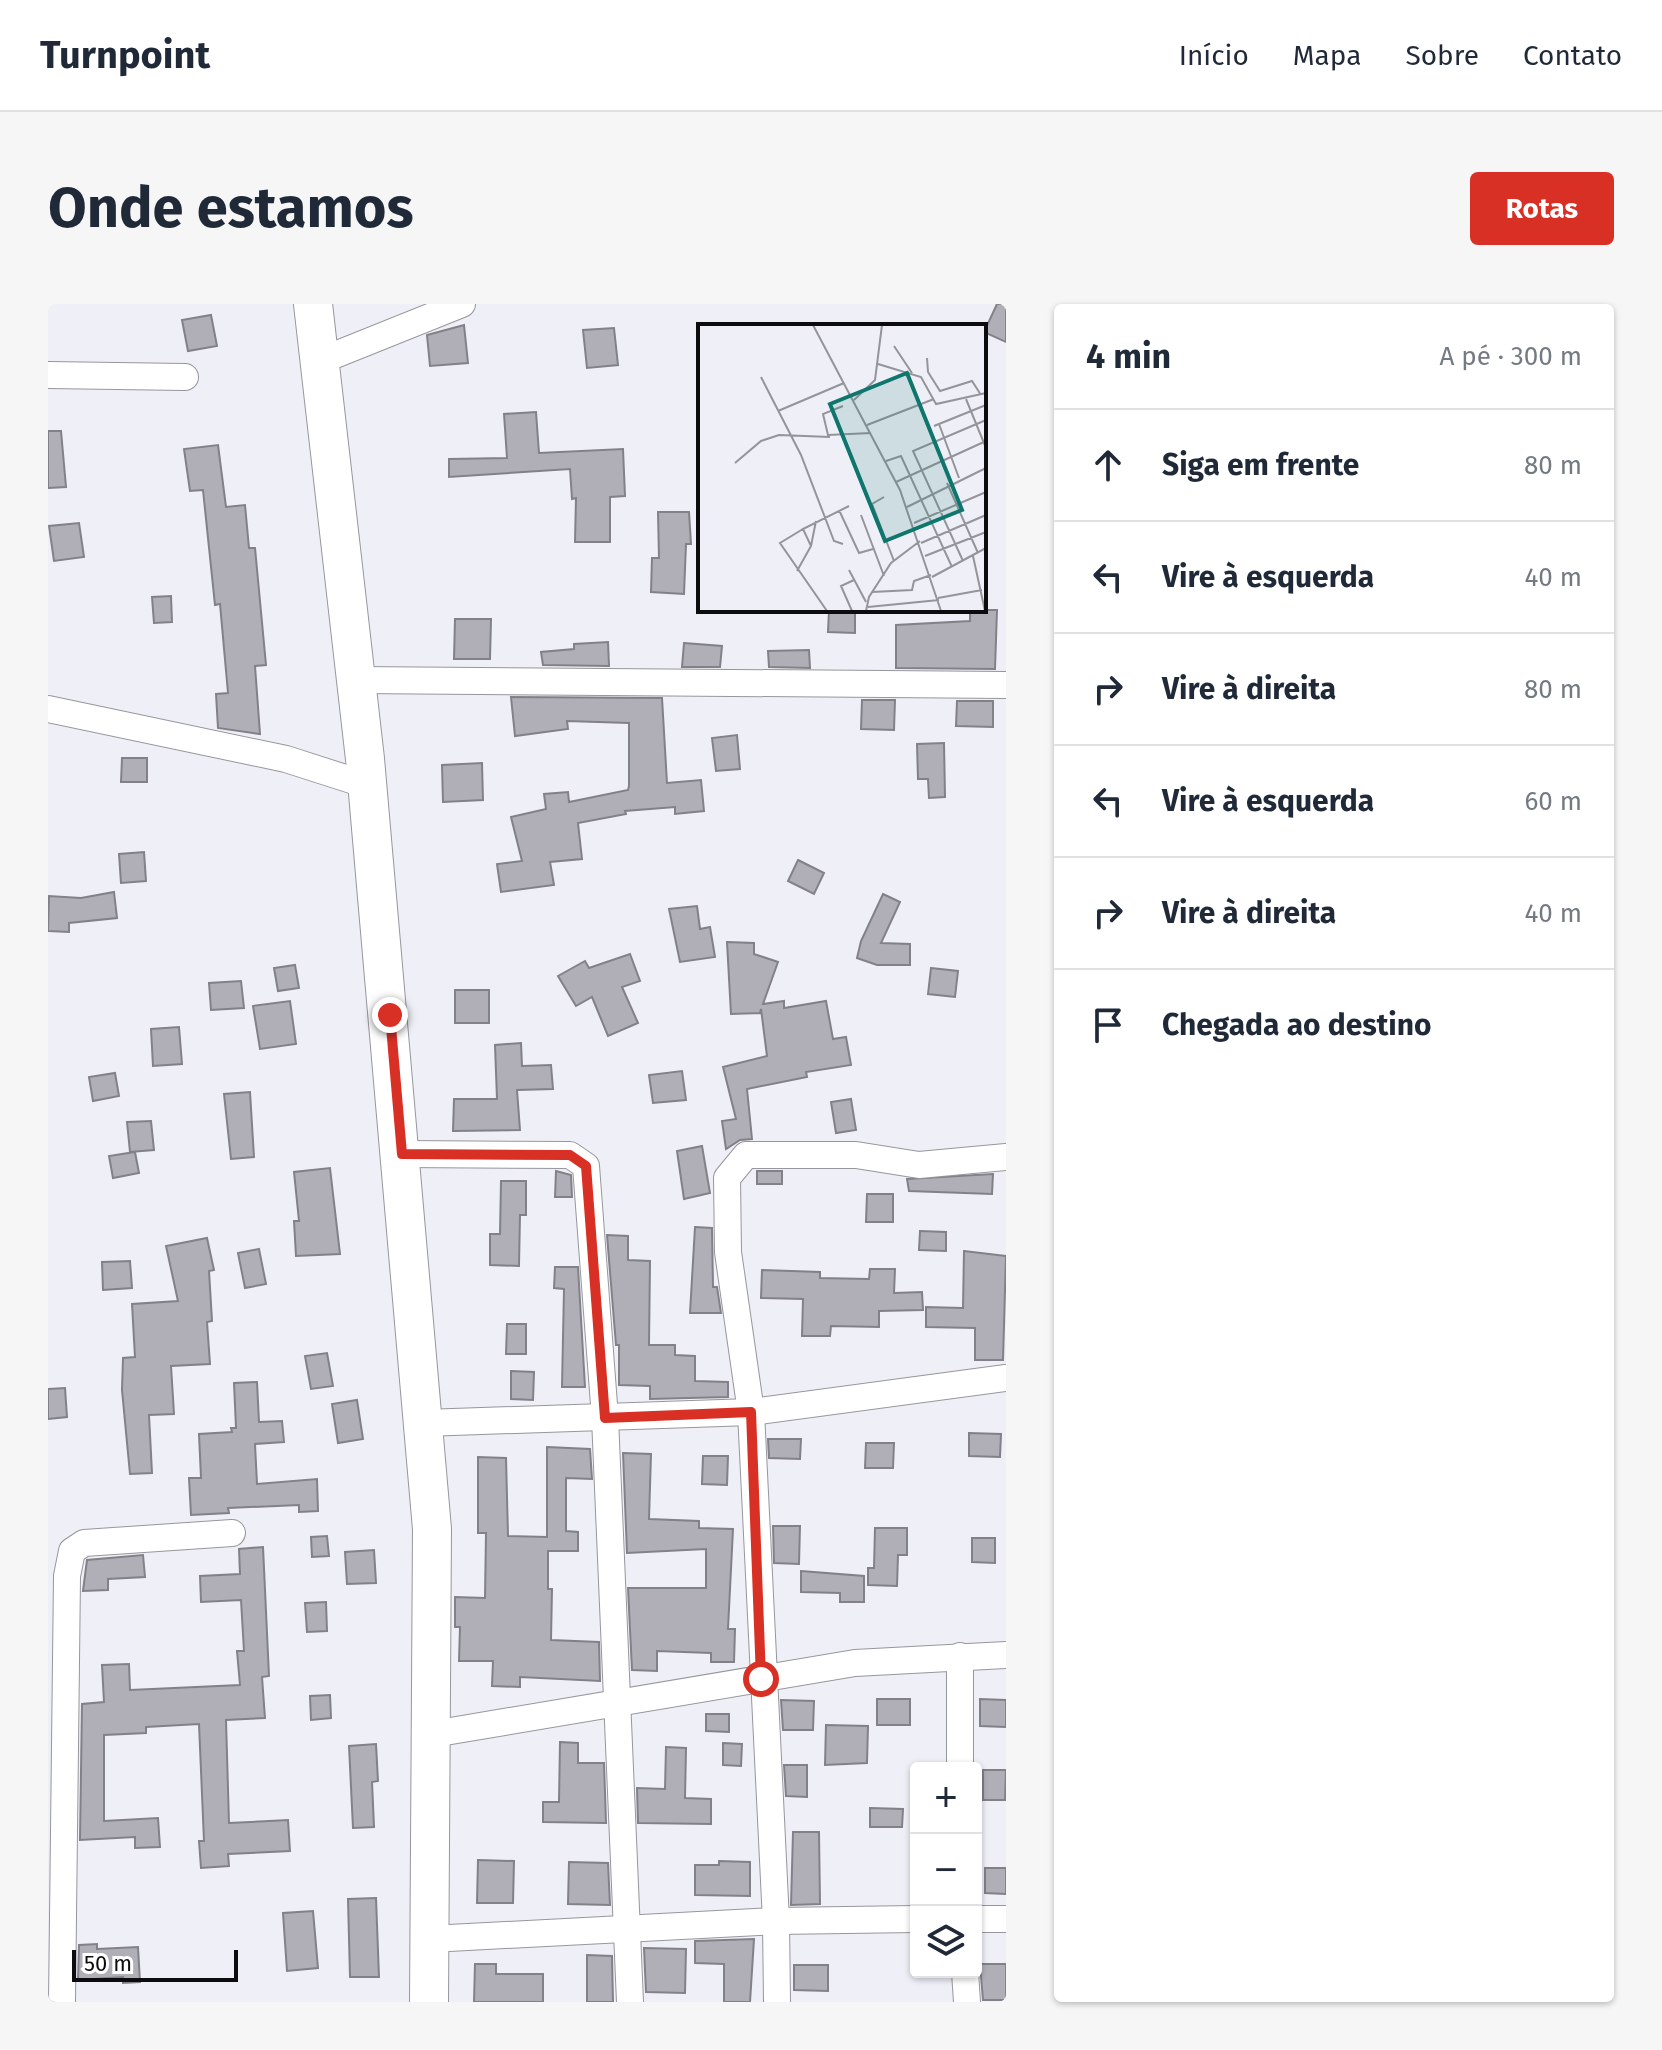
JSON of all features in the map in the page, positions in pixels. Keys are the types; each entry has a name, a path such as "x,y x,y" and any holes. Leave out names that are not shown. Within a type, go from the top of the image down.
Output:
{"main road":[{"path":"313,304 367,785 402,1154 432,1529 429,2002"}],"street":[{"path":"320,361 462,304"},
{"path":"48,375 185,377"},
{"path":"356,680 1006,685"},
{"path":"48,709 286,759 367,785"},
{"path":"402,1154 570,1155 586,1166 605,1418 630,2002"},
{"path":"777,2002 776,1921 761,1679 751,1412 728,1252 727,1178 735,1164 746,1155 856,1155 919,1165 1006,1157"},
{"path":"424,1423 751,1412 1006,1378"},
{"path":"62,2002 67,1591 72,1551 84,1543 232,1533"},
{"path":"433,1734 855,1663 1006,1655"},
{"path":"960,1656 960,1762"},
{"path":"430,1939 627,1927 910,1919"},
{"path":"982,1919 1006,1919"},
{"path":"965,1978 967,2002"}],"building":[{"path":"997,304 1006,304 1006,342 986,333"},
{"path":"211,315 217,346 188,351 182,320"},
{"path":"464,325 468,363 430,366 427,335"},
{"path":"614,328 618,365 587,368 583,330"},
{"path":"536,412 539,453 623,449 625,496 610,497 610,542 575,542 576,498 572,499 570,469 449,477 449,459 507,458 504,414"},
{"path":"48,431 61,431 66,487 48,488"},
{"path":"218,445 226,507 245,505 249,548 255,548 266,665 255,666 260,734 218,728 216,694 228,693 220,604 215,605 203,490 190,491 184,449"},
{"path":"658,512 689,512 691,544 686,544 684,594 651,592 652,558 659,558"},
{"path":"79,523 84,557 54,561 49,526"},
{"path":"171,596 172,622 154,623 152,597"},
{"path":"997,610 995,669 896,668 896,625 970,621 970,612"},
{"path":"829,612 855,612 855,633 828,632"},
{"path":"455,619 491,619 490,659 454,659"},
{"path":"608,642 609,666 543,665 541,652 574,649 574,644"},
{"path":"684,643 722,646 720,667 682,667"},
{"path":"809,650 810,668 769,667 768,651"},
{"path":"511,697 662,698 667,783 701,780 704,811 675,814 675,807 625,811 626,814 578,823 582,859 550,862 554,885 501,892 497,864 522,861 511,817 546,809 544,794 568,792 569,802 628,790 629,786 629,723 567,721 568,729 515,736"},
{"path":"862,700 895,700 894,730 861,729"},
{"path":"957,701 993,701 993,727 956,726"},
{"path":"737,735 740,769 716,771 712,738"},
{"path":"944,743 945,797 929,798 928,779 918,779 917,744"},
{"path":"122,758 147,758 147,782 121,782"},
{"path":"482,763 483,800 443,802 442,765"},
{"path":"144,852 146,881 121,883 119,854"},
{"path":"798,860 824,873 814,894 788,881"},
{"path":"114,892 117,918 69,923 69,932 48,931 49,896 81,898"},
{"path":"883,894 900,902 881,943 910,944 910,965 877,965 857,958 861,941"},
{"path":"697,906 700,929 710,927 715,957 680,962 669,909"},
{"path":"727,942 754,943 754,954 778,962 763,1004 784,1001 784,1008 826,1001 833,1039 846,1037 851,1065 806,1072 807,1077 747,1089 752,1139 740,1140 726,1149 722,1121 736,1119 723,1067 767,1056 761,1009 760,1013 731,1014"},
{"path":"630,954 640,981 622,987 638,1023 608,1036 592,997 576,1006 558,976 585,961 589,968"},
{"path":"295,965 299,988 278,991 274,968"},
{"path":"931,968 958,971 955,997 928,994"},
{"path":"241,981 244,1008 211,1010 209,983"},
{"path":"455,990 489,990 489,1023 455,1023"},
{"path":"290,1001 296,1044 260,1049 253,1006"},
{"path":"179,1027 182,1064 153,1066 151,1029"},
{"path":"521,1043 522,1066 551,1065 553,1089 517,1090 520,1130 453,1131 454,1099 497,1099 495,1045"},
{"path":"682,1071 686,1100 653,1103 649,1075"},
{"path":"115,1073 119,1096 93,1101 89,1077"},
{"path":"250,1092 254,1157 231,1159 224,1094"},
{"path":"851,1099 856,1130 836,1133 831,1102"},
{"path":"151,1121 154,1150 130,1152 127,1122"},
{"path":"702,1146 710,1193 684,1199 677,1151"},
{"path":"135,1152 139,1173 113,1178 109,1156"},
{"path":"330,1168 340,1254 296,1256 294,1221 299,1221 294,1172"},
{"path":"556,1171 571,1175 572,1197 555,1197"},
{"path":"757,1171 782,1171 782,1184 757,1184"},
{"path":"993,1174 992,1194 909,1191 907,1179"},
{"path":"501,1181 526,1181 526,1215 520,1215 519,1266 490,1265 490,1234 500,1234"},
{"path":"867,1194 893,1194 893,1222 866,1222"},
{"path":"695,1227 712,1228 713,1287 717,1287 721,1313 690,1313"},
{"path":"920,1231 946,1232 946,1251 919,1250"},
{"path":"607,1235 628,1236 628,1260 650,1261 649,1345 675,1345 675,1355 695,1356 695,1381 728,1382 728,1397 650,1399 650,1386 619,1385 619,1345 616,1345"},
{"path":"207,1238 214,1270 209,1271 212,1321 207,1322 210,1364 171,1366 174,1414 149,1415 152,1473 130,1474 122,1390 123,1358 135,1357 132,1304 178,1301 166,1246"},
{"path":"259,1249 266,1284 245,1288 238,1253"},
{"path":"964,1251 1006,1256 1003,1360 975,1360 975,1328 926,1327 926,1307 963,1308"},
{"path":"130,1261 132,1288 103,1290 102,1262"},
{"path":"555,1267 578,1267 585,1387 562,1387 564,1289 554,1288"},
{"path":"870,1269 895,1269 894,1293 922,1292 923,1310 879,1311 879,1327 831,1326 830,1336 802,1336 803,1299 761,1298 762,1270 820,1272 820,1278 869,1279"},
{"path":"507,1324 526,1324 526,1354 506,1354"},
{"path":"327,1353 333,1386 311,1389 305,1356"},
{"path":"511,1371 534,1372 533,1400 511,1399"},
{"path":"257,1382 259,1422 282,1421 284,1442 255,1444 257,1484 317,1479 318,1511 299,1512 299,1505 228,1508 229,1513 191,1515 189,1478 201,1478 199,1434 232,1432 231,1428 236,1428 234,1383"},
{"path":"65,1388 67,1417 48,1419 48,1389"},
{"path":"357,1400 363,1439 338,1443 332,1404"},
{"path":"969,1433 1001,1434 1000,1457 969,1456"},
{"path":"768,1439 801,1439 800,1459 769,1458"},
{"path":"866,1443 894,1443 893,1468 865,1468"},
{"path":"547,1447 590,1449 592,1479 566,1478 566,1531 578,1532 578,1551 548,1551 548,1589 552,1589 551,1640 599,1642 600,1681 520,1677 520,1687 492,1686 493,1661 459,1661 460,1627 455,1627 455,1597 485,1598 486,1533 478,1533 478,1457 506,1458 508,1536 547,1537"},
{"path":"623,1453 651,1454 649,1519 699,1521 699,1528 733,1529 728,1629 735,1629 734,1662 711,1662 711,1653 657,1651 657,1671 632,1670 628,1588 706,1588 706,1549 627,1553"},
{"path":"703,1456 728,1456 727,1485 702,1484"},
{"path":"773,1526 800,1526 799,1564 774,1563"},
{"path":"875,1528 907,1528 907,1555 898,1555 897,1586 868,1585 868,1568 874,1568"},
{"path":"327,1536 329,1556 312,1557 311,1537"},
{"path":"972,1538 995,1538 995,1563 972,1562"},
{"path":"263,1547 269,1676 262,1677 265,1718 226,1720 229,1823 288,1820 290,1851 228,1854 229,1866 201,1868 199,1841 204,1841 199,1724 146,1727 146,1733 104,1735 104,1821 158,1818 160,1847 135,1848 135,1837 80,1840 82,1704 104,1702 102,1665 129,1664 130,1690 240,1685 237,1651 244,1651 241,1600 201,1602 200,1576 240,1574 239,1549"},
{"path":"374,1550 376,1583 347,1584 345,1552"},
{"path":"143,1555 145,1577 108,1579 108,1590 83,1591 87,1560"},
{"path":"801,1571 864,1576 864,1602 840,1602 840,1593 801,1592"},
{"path":"326,1602 327,1631 307,1632 305,1603"},
{"path":"330,1695 331,1718 311,1720 310,1696"},
{"path":"877,1699 910,1699 910,1725 877,1725"},
{"path":"980,1699 1006,1700 1006,1727 980,1726"},
{"path":"781,1700 814,1701 813,1730 783,1730"},
{"path":"706,1714 729,1714 729,1732 706,1731"},
{"path":"826,1725 868,1726 867,1763 825,1765"},
{"path":"560,1742 578,1743 578,1763 604,1763 606,1823 543,1822 543,1802 559,1802"},
{"path":"723,1743 742,1744 741,1766 723,1765"},
{"path":"376,1744 378,1781 372,1782 374,1827 353,1828 349,1746"},
{"path":"666,1747 686,1748 685,1798 711,1799 711,1824 638,1823 637,1788 665,1789"},
{"path":"784,1765 807,1765 807,1797 786,1796"},
{"path":"983,1770 1006,1770 1005,1800 983,1800"},
{"path":"870,1808 903,1809 902,1827 870,1827"},
{"path":"793,1832 819,1832 820,1904 791,1905"},
{"path":"478,1860 514,1861 513,1903 477,1903"},
{"path":"719,1861 750,1862 750,1896 695,1895 695,1865 719,1865"},
{"path":"569,1862 608,1863 610,1905 568,1904"},
{"path":"985,1868 1006,1868 1006,1894 985,1893"},
{"path":"376,1898 379,1977 350,1977 348,1899"},
{"path":"313,1911 318,1968 287,1971 283,1913"},
{"path":"754,1939 750,2002 724,2002 724,1964 695,1963 695,1941"},
{"path":"97,1944 97,1949 138,1947 140,1982 123,1983 123,1977 78,1980 79,1945"},
{"path":"644,1948 686,1949 685,1993 646,1992"},
{"path":"587,1955 612,1956 613,2002 587,2002"},
{"path":"475,1964 496,1964 496,1974 543,1974 543,2002 474,2002"},
{"path":"982,1964 1006,1964 1006,2000 983,2000"},
{"path":"794,1965 828,1965 828,1991 794,1990"}],"route":[{"path":"390,1015 402,1154 570,1155 586,1166 605,1418 751,1412 761,1679"}]}
